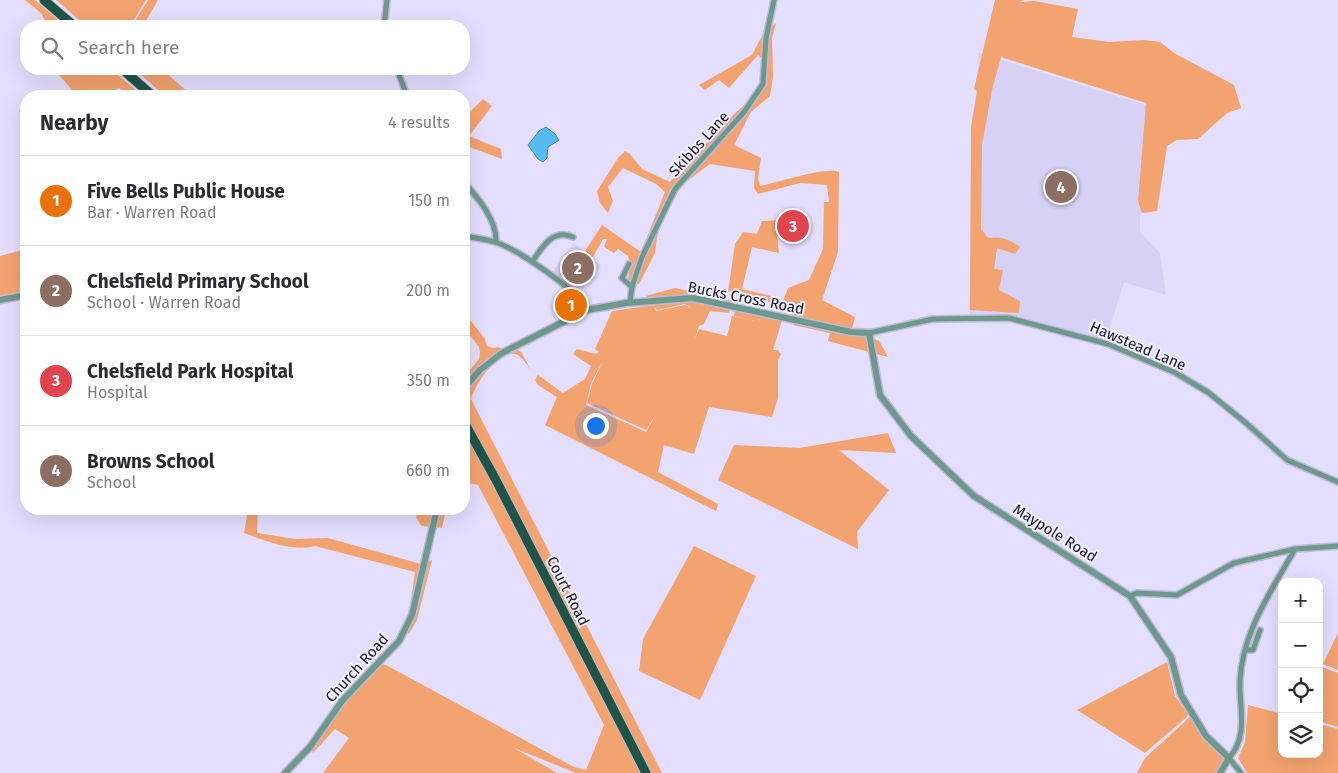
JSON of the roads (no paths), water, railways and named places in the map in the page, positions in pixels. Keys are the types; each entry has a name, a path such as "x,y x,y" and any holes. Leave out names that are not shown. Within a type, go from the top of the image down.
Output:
{"main road":[{"path":"44,0 67,20"},
{"path":"129,75 146,90"},
{"name":"Court Road","path":"470,433 646,773"}],"street":[{"path":"384,20 386,0"},
{"name":"Skibbs Lane","path":"630,302 632,287 642,258 675,189 744,112 763,84 766,38 774,0"},
{"path":"399,75 405,90"},
{"path":"470,190 486,210 496,234 496,242"},
{"path":"532,262 552,238 563,234 573,237"},
{"path":"470,237 496,242 532,262 568,289 587,310 496,356 470,382"},
{"path":"629,264 622,278 632,287"},
{"path":"0,300 20,296"},
{"name":"Bucks Cross Road","path":"587,310 630,302 693,298 851,332 869,333"},
{"name":"Hawstead Lane","path":"869,333 933,319 1009,318 1108,344 1176,373 1193,383 1239,417 1287,460 1338,482"},
{"name":"Maypole Road","path":"869,333 880,395 911,436 974,496 1130,596 1171,657 1181,695 1206,736 1229,758"},
{"name":"Church Road","path":"285,773 310,747 342,701 399,641 412,615 436,515"},
{"path":"1130,596 1137,593 1177,595 1234,563 1295,549 1338,546"},
{"path":"1220,773 1237,745 1241,732 1240,683 1245,650 1253,624 1295,549"},
{"path":"1245,650 1253,650 1260,630"},
{"path":"1229,758 1241,773"}],"water":[{"path":"546,127 559,140 548,147 547,158 543,162 538,159 528,145 539,131"}],"place":[{"name":"Browns School","path":"1061,187"},
{"name":"Chelsfield Park Hospital","path":"793,226"},
{"name":"Chelsfield Primary School","path":"578,268"},
{"name":"Five Bells Public House","path":"571,305"}]}
